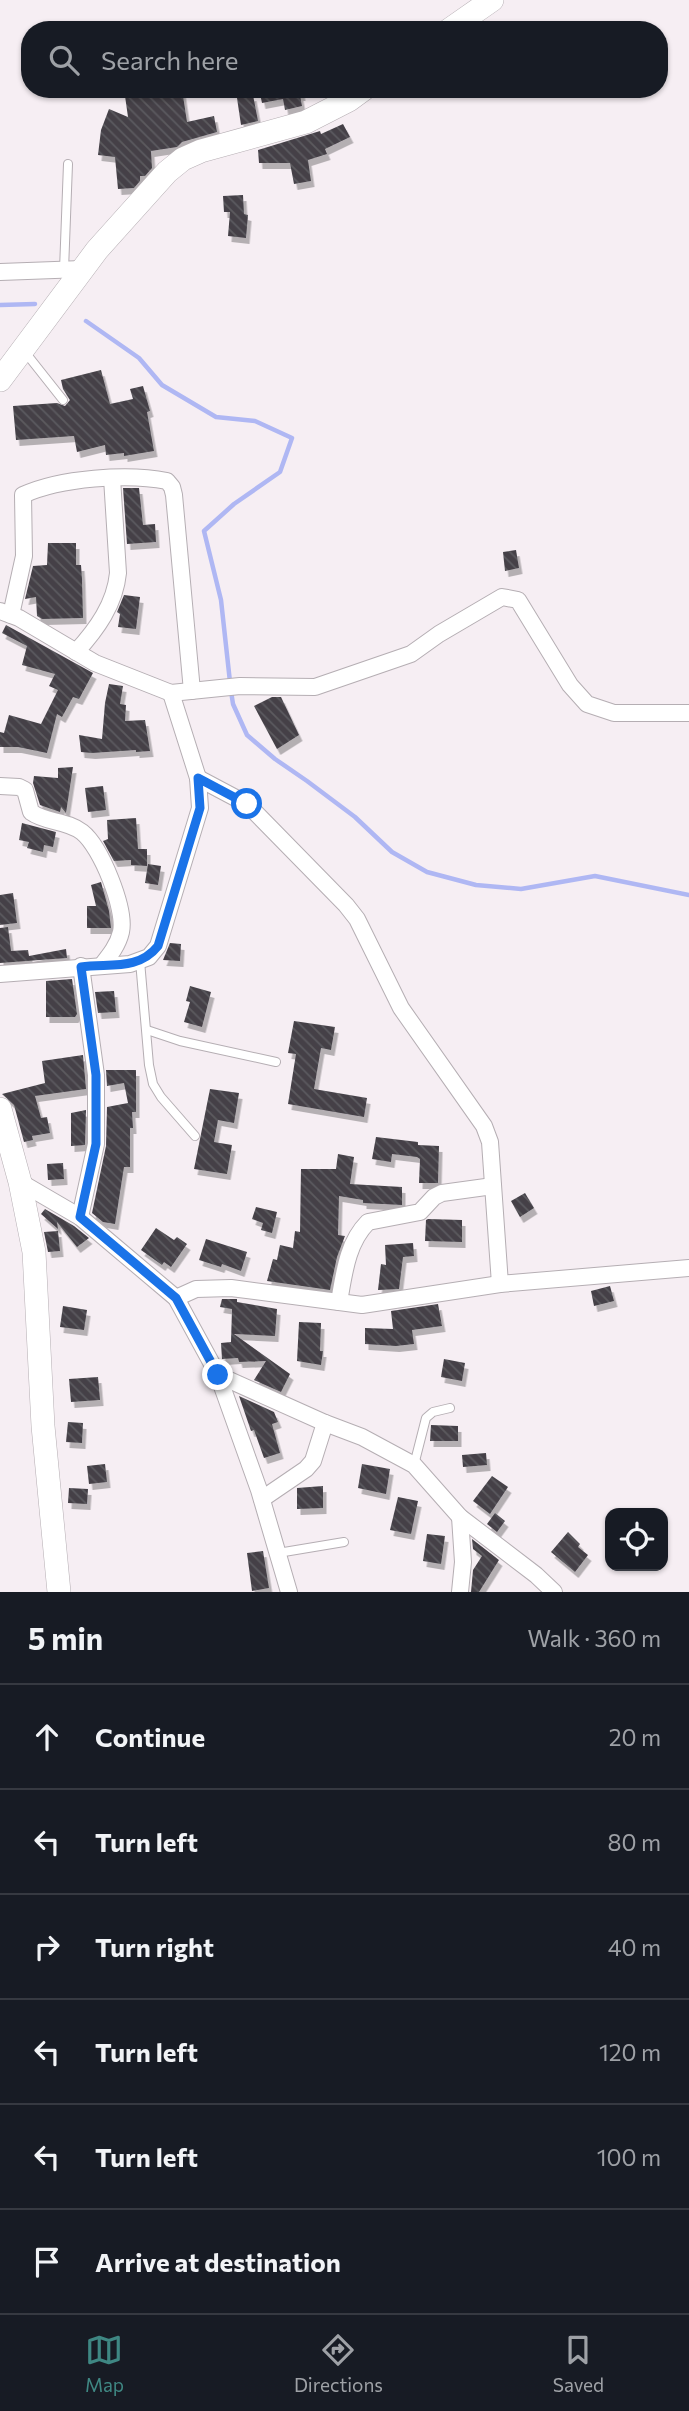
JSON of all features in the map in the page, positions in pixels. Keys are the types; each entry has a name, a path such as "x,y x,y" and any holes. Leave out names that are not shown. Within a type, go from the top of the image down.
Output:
{"street":[{"path":"462,21 492,0"},
{"path":"0,380 63,295 73,269 167,172 183,159 201,151 306,122 348,98"},
{"path":"0,272 73,269"},
{"path":"76,652 109,608 117,586 112,478"},
{"path":"199,691 172,487 167,481 81,479 23,495 24,556 6,613 94,663 171,693 199,691 240,686 315,687 411,654 502,597 510,597 518,600 570,685 587,704 614,713 689,712"},
{"path":"0,974 130,964 149,957 158,946 200,808 198,778 171,693"},
{"path":"198,778 247,804 357,919 401,1008 484,1126 490,1142 500,1284"},
{"path":"0,786 25,790 32,811 43,818 67,823 81,831 101,858 120,910 122,929 116,946 102,965"},
{"path":"80,1217 96,1144 96,1075 81,967"},
{"path":"0,1109 20,1182 34,1252 43,1426 60,1592"},
{"path":"20,1182 80,1217 176,1298 218,1375 262,1499 289,1592"},
{"path":"339,1302 349,1254 356,1237 368,1222 420,1212 434,1197 442,1193 493,1186"},
{"path":"176,1298 196,1289 232,1288 362,1305 500,1284 689,1268"},
{"path":"218,1375 324,1423 362,1437 414,1465 460,1517 554,1592"},
{"path":"262,1499 306,1469 313,1461 324,1423"},
{"path":"460,1517 463,1562 460,1592"}],"lane":[{"path":"68,164 73,269"},
{"path":"23,350 63,400"},
{"path":"140,961 153,1084 195,1136"},
{"path":"146,1030 180,1041 276,1062"},
{"path":"414,1465 426,1418 433,1412 450,1408"},
{"path":"278,1553 344,1542"}],"building":[{"path":"125,98 183,98 187,122 214,116 217,132 182,142 177,147 151,151 152,168 145,176 140,176 140,181 134,188 118,189 115,157 98,155 101,130 109,109 128,117"},
{"path":"237,98 254,98 258,121 241,125"},
{"path":"261,98 301,98 302,106 285,110 283,99 262,103"},
{"path":"343,124 350,137 325,149 327,154 308,160 311,181 294,184 290,163 259,163 258,150 320,131 321,134"},
{"path":"243,195 244,214 248,215 246,238 228,236 230,212 224,212 223,196"},
{"path":"101,370 110,404 133,399 130,389 143,386 150,411 147,412 154,451 124,456 124,453 106,455 105,445 77,452 74,436 16,440 13,406 57,403 65,406 70,400 61,380"},
{"path":"123,488 139,488 143,525 155,524 156,542 127,544"},
{"path":"48,543 76,543 76,565 81,565 83,618 42,619 37,616 36,597 25,599 33,566 47,565"},
{"path":"516,550 519,568 505,571 503,552"},
{"path":"124,595 140,597 136,629 118,627 120,614 117,612"},
{"path":"6,625 93,673 79,699 73,697 62,717 57,714 47,753 18,747 0,747 0,732 4,733 9,715 41,724 58,690 49,686 55,674 22,665 27,646 2,633"},
{"path":"109,684 123,686 120,704 126,705 125,721 145,720 150,751 81,752 79,735 102,739"},
{"path":"272,697 281,697 299,735 277,749 254,706"},
{"path":"73,767 66,813 61,807 60,812 40,805 33,783 34,776 58,778 58,768"},
{"path":"103,786 106,810 88,812 85,788"},
{"path":"136,818 138,849 147,849 147,866 131,865 131,860 114,861 103,841 108,839 107,820"},
{"path":"22,823 56,832 53,847 44,845 43,852 27,848 29,842 19,840"},
{"path":"148,864 161,866 158,885 145,883"},
{"path":"101,882 111,928 87,928 87,906 96,906 91,885"},
{"path":"13,893 17,923 0,925 0,895"},
{"path":"8,927 11,951 28,950 29,956 66,949 67,958 0,963 0,928"},
{"path":"170,943 181,944 180,961 163,960"},
{"path":"72,979 77,1014 75,1017 46,1017 46,981"},
{"path":"190,986 211,992 202,1027 184,1022 190,1002 186,1001"},
{"path":"114,991 116,1012 98,1013 95,992"},
{"path":"294,1021 335,1027 331,1050 321,1048 314,1089 367,1098 364,1117 288,1104 296,1054 288,1053"},
{"path":"83,1055 86,1089 35,1096 41,1118 47,1117 50,1133 32,1136 33,1140 24,1142 14,1105 2,1094 45,1083 42,1061"},
{"path":"106,1070 136,1070 136,1112 132,1112 133,1128 130,1128 130,1167 124,1167 115,1224 103,1222 92,1213 106,1146 107,1107 128,1103 124,1083 107,1086"},
{"path":"210,1089 239,1093 234,1123 218,1120 214,1142 232,1145 227,1174 194,1169"},
{"path":"86,1110 85,1145 71,1146 71,1113"},
{"path":"376,1137 439,1146 438,1183 419,1183 420,1159 417,1157 392,1154 391,1162 372,1159"},
{"path":"338,1154 354,1157 350,1184 402,1187 402,1205 363,1203 363,1200 339,1196 338,1235 345,1236 330,1290 267,1281 273,1259 277,1260 280,1245 293,1248 295,1231 300,1232 301,1169 336,1169"},
{"path":"63,1163 64,1179 48,1180 47,1164"},
{"path":"525,1193 534,1208 520,1217 511,1201"},
{"path":"256,1207 277,1212 272,1233 261,1230 263,1223 252,1219"},
{"path":"45,1209 89,1238 77,1247 57,1222 58,1229 41,1214"},
{"path":"428,1219 462,1220 462,1242 425,1241"},
{"path":"156,1228 174,1240 177,1237 187,1244 171,1267 164,1262 162,1265 141,1250"},
{"path":"58,1231 60,1251 48,1252 44,1232"},
{"path":"206,1239 247,1252 241,1271 199,1260"},
{"path":"413,1243 414,1256 403,1257 399,1289 378,1290 381,1264 386,1265 385,1245"},
{"path":"610,1286 614,1301 594,1306 591,1291"},
{"path":"222,1299 237,1299 237,1302 277,1309 275,1336 234,1334 290,1374 281,1392 254,1380 266,1361 239,1362 238,1358 222,1359 221,1343 231,1342 232,1309 220,1307"},
{"path":"438,1304 442,1326 412,1330 414,1344 365,1344 365,1328 393,1329 391,1311"},
{"path":"63,1306 87,1310 84,1330 60,1327"},
{"path":"299,1322 321,1323 321,1365 297,1361"},
{"path":"444,1359 465,1363 462,1381 441,1377"},
{"path":"98,1377 100,1400 71,1402 69,1379"},
{"path":"239,1396 274,1412 278,1422 272,1424 280,1453 264,1458"},
{"path":"68,1422 83,1423 82,1443 66,1442"},
{"path":"431,1425 458,1426 458,1441 430,1441"},
{"path":"486,1453 487,1465 463,1467 462,1455"},
{"path":"105,1464 107,1482 89,1484 87,1466"},
{"path":"362,1464 390,1469 386,1494 358,1488"},
{"path":"492,1476 508,1487 490,1514 473,1501"},
{"path":"323,1486 323,1508 297,1509 297,1488"},
{"path":"69,1488 88,1489 87,1504 68,1503"},
{"path":"398,1497 418,1501 411,1534 390,1530"},
{"path":"495,1513 505,1521 497,1532 487,1524"},
{"path":"568,1532 580,1544 578,1547 588,1555 575,1572 551,1552"},
{"path":"427,1534 445,1536 441,1564 423,1561"},
{"path":"472,1539 499,1560 479,1592 471,1592 473,1570 482,1556 473,1549"},
{"path":"263,1551 269,1588 252,1591 247,1553"}],"waterway":[{"path":"0,305 35,304"},
{"path":"86,321 139,358 162,385 216,417 255,421 292,438 280,472 234,504 204,531 221,600 230,682"},
{"path":"231,691 233,704 247,735 275,759 355,817 392,852 427,872 476,885 521,889 595,876 689,895"}],"route":[{"path":"218,1375 176,1298 80,1217 96,1144 96,1075 81,967 130,964 149,957 158,946 200,808 198,778 247,804"}]}
